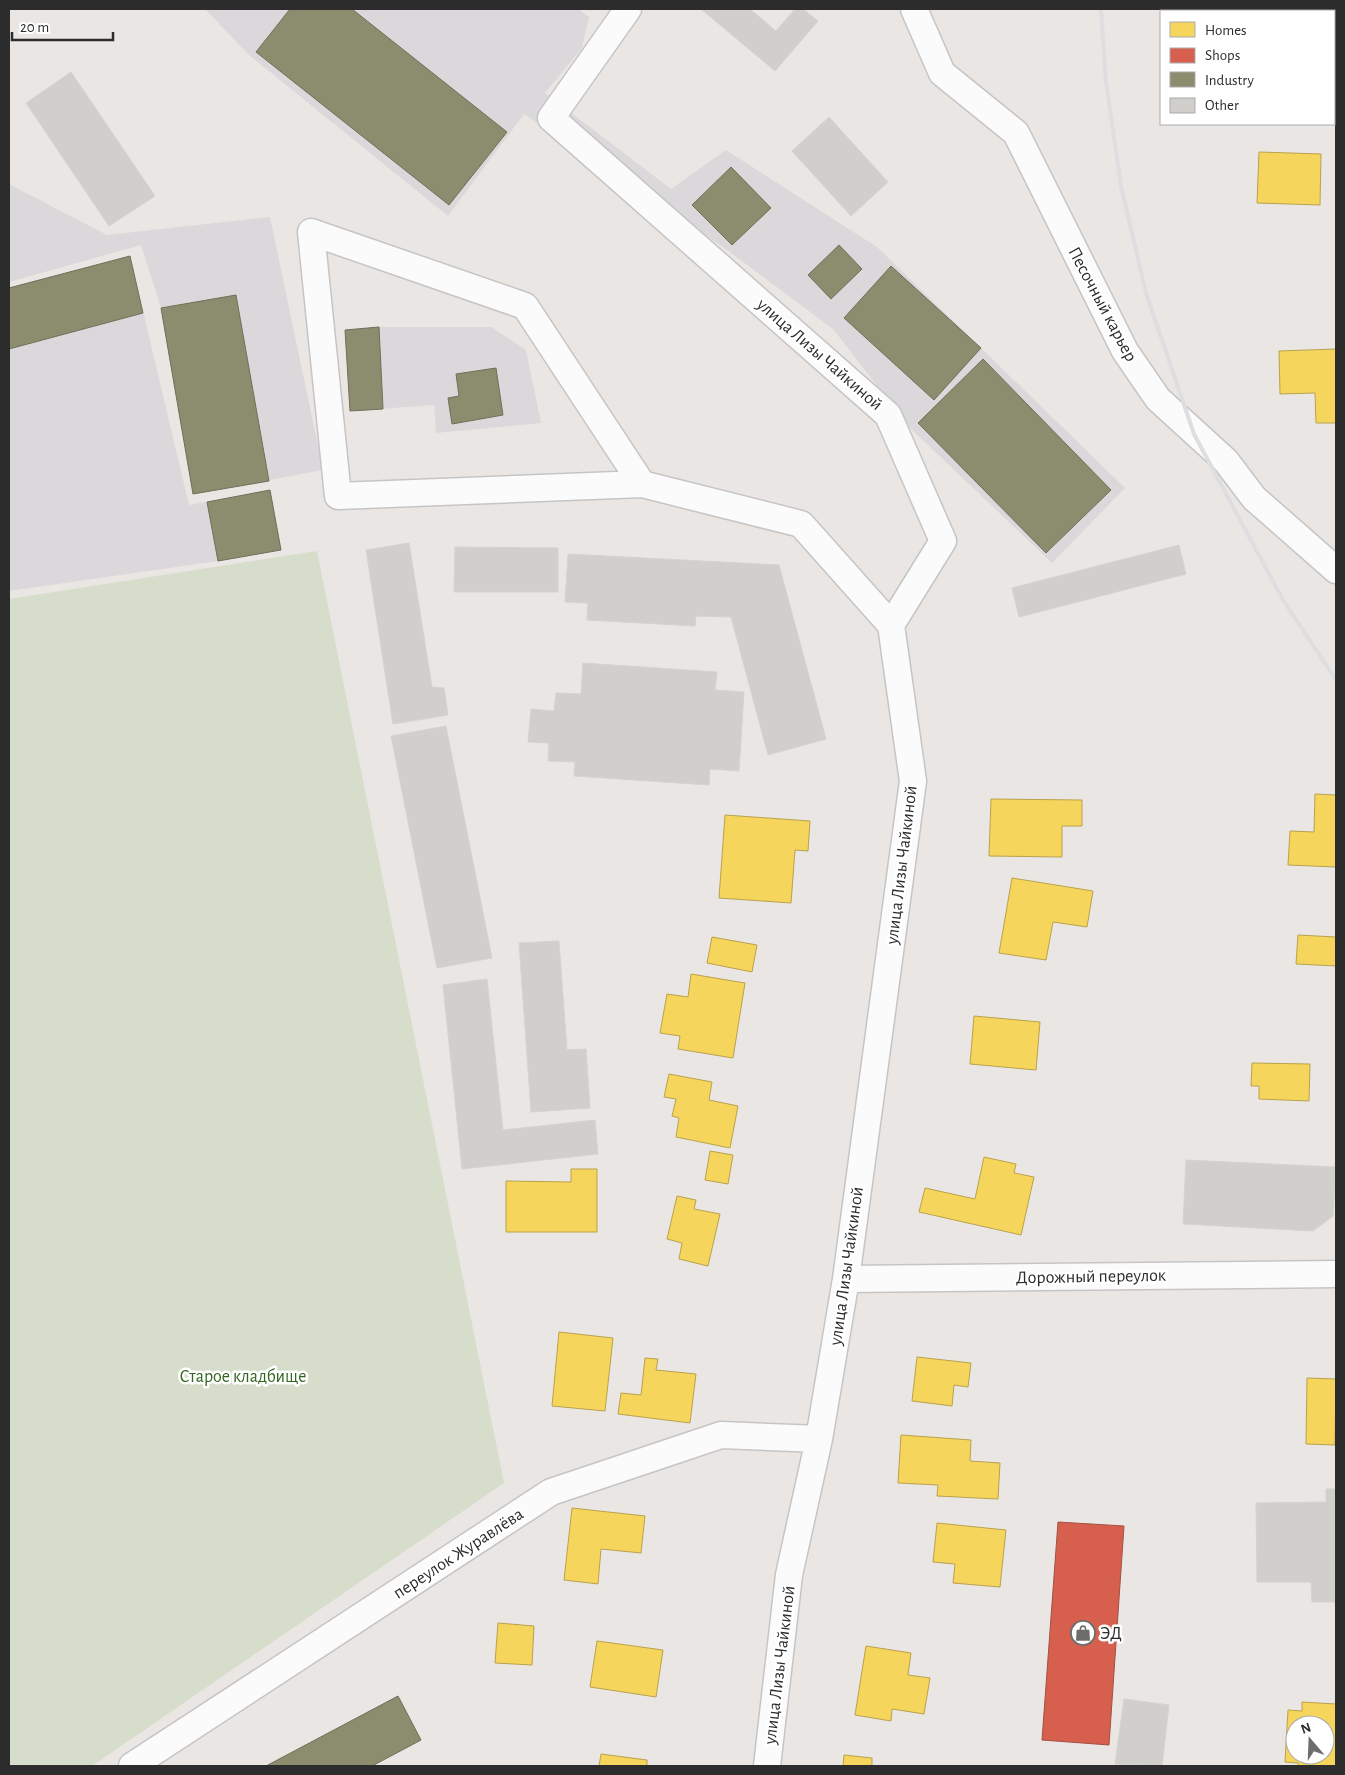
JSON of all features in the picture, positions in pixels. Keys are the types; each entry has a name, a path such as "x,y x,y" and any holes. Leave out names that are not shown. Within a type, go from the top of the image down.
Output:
{"street":[{"name":"улица Лизы Чайкиной","path":"628,9 551,118 888,415 943,541 891,625 912,781 846,1279 819,1439 789,1575 767,1766"},
{"name":"Песочный карьер","path":"914,9 942,73 1016,133 1125,352 1158,399 1226,461 1254,498 1336,570"},
{"path":"642,484 525,306 311,232 338,496 642,484 801,524 891,625"},
{"name":"Дорожный переулок","path":"846,1279 1336,1274"},
{"name":"переулок Журавлёва","path":"132,1766 552,1492 721,1435 819,1439"}],"shaded area":[{"path":"205,9 578,9 589,17 582,48 545,93 671,189 726,150 877,247 1125,488 1052,563 910,428 833,329 726,249 524,114 448,216 249,55"},
{"path":"9,184 107,235 270,217 323,470 193,494 161,308 141,245 9,282"},
{"path":"130,256 189,505 270,490 281,550 9,591 9,288"},
{"path":"379,327 491,327 526,350 541,423 436,433 434,405 350,411 345,330"}],"green space":[{"name":"Старое кладбище","path":"317,551 504,1483 92,1766 9,1766 9,599"}],"building: Homes":[{"path":"1259,152 1321,154 1320,205 1257,203"},
{"path":"1336,349 1336,423 1316,423 1315,393 1280,394 1279,351"},
{"path":"1315,794 1336,795 1336,867 1288,865 1290,831 1314,832"},
{"path":"991,799 1082,800 1082,826 1062,826 1062,857 989,856"},
{"path":"725,815 810,821 808,851 795,850 791,903 719,898"},
{"path":"1012,878 1093,891 1087,927 1053,922 1046,960 999,953"},
{"path":"1298,935 1336,937 1336,966 1296,964"},
{"path":"712,937 757,945 752,972 707,963"},
{"path":"691,974 745,983 733,1058 678,1049 680,1036 660,1033 667,994 688,997"},
{"path":"974,1016 1040,1022 1036,1070 970,1064"},
{"path":"1252,1063 1310,1064 1309,1101 1259,1099 1259,1086 1251,1086"},
{"path":"669,1074 712,1082 709,1100 738,1106 730,1148 676,1137 679,1118 672,1116 676,1099 664,1097"},
{"path":"710,1151 733,1155 728,1184 705,1180"},
{"path":"984,1157 1016,1164 1014,1173 1034,1177 1021,1235 919,1212 925,1188 975,1199"},
{"path":"571,1169 597,1169 597,1232 506,1232 506,1181 571,1182"},
{"path":"677,1196 696,1200 694,1209 720,1214 708,1266 679,1259 682,1243 667,1239"},
{"path":"559,1332 613,1338 605,1411 552,1406"},
{"path":"917,1357 971,1363 968,1387 954,1385 952,1406 912,1401"},
{"path":"645,1358 658,1359 656,1370 696,1374 690,1423 618,1414 621,1393 641,1395"},
{"path":"1307,1378 1336,1379 1335,1445 1306,1444"},
{"path":"901,1435 971,1440 970,1461 1000,1463 998,1499 937,1496 938,1485 898,1483"},
{"path":"572,1508 645,1516 641,1553 601,1549 598,1584 564,1580"},
{"path":"937,1523 1006,1530 1000,1587 953,1583 955,1564 933,1562"},
{"path":"498,1623 534,1626 532,1665 495,1663"},
{"path":"597,1641 663,1650 656,1697 590,1687"},
{"path":"866,1646 911,1653 908,1675 930,1678 924,1714 892,1709 891,1721 855,1715"},
{"path":"1302,1702 1336,1704 1336,1766 1298,1766 1335,1765 1335,1715 1288,1715 1288,1710 1302,1711"},
{"path":"601,1754 647,1760 647,1766 599,1766"},
{"path":"844,1755 872,1758 872,1766 843,1766"}],"building: Shops":[{"name":"ЭД","path":"1058,1522 1124,1526 1109,1745 1042,1740"}],"building: Industry":[{"path":"290,9 352,9 507,132 449,205 256,52"},
{"path":"731,167 771,208 732,245 692,205"},
{"path":"839,245 862,269 831,299 808,275"},
{"path":"130,256 143,313 9,349 9,288"},
{"path":"891,266 981,348 934,400 844,318"},
{"path":"236,295 269,481 193,494 161,308"},
{"path":"379,327 383,409 350,411 345,330"},
{"path":"983,359 1111,490 1046,553 918,423"},
{"path":"496,368 503,415 452,424 448,398 459,396 456,374"},
{"path":"270,490 281,550 218,561 207,502"},
{"path":"398,1696 421,1740 372,1766 266,1766"}],"building: Other":[{"path":"701,9 750,9 776,31 795,9 803,9 818,21 775,71"},
{"path":"71,72 155,196 109,226 26,103"},
{"path":"829,117 888,182 851,216 792,151"},
{"path":"409,543 432,687 444,688 448,715 393,724 366,550"},
{"path":"1179,545 1186,574 1019,617 1012,588"},
{"path":"455,547 558,548 558,592 454,592"},
{"path":"568,554 779,565 826,739 768,755 731,617 696,616 695,626 587,620 588,603 565,602"},
{"path":"583,663 717,672 715,690 744,692 739,771 710,769 709,785 574,776 575,762 548,761 549,743 528,742 531,709 554,711 556,693 581,694"},
{"path":"446,726 492,958 437,968 391,736"},
{"path":"559,941 567,1050 586,1049 590,1108 531,1112 519,943"},
{"path":"487,979 503,1130 595,1120 598,1154 462,1169 443,985"},
{"path":"1186,1160 1336,1167 1333,1216 1313,1231 1183,1224"},
{"path":"1326,1489 1336,1489 1336,1602 1312,1602 1311,1582 1257,1582 1256,1503 1326,1502"},
{"path":"1124,1699 1169,1705 1162,1766 1115,1764"}],"railway":[{"path":"1101,9 1106,82 1121,186 1146,293 1194,434 1283,600 1336,680"}],"place":[{"name":"ЭД","path":"1083,1633"}]}
